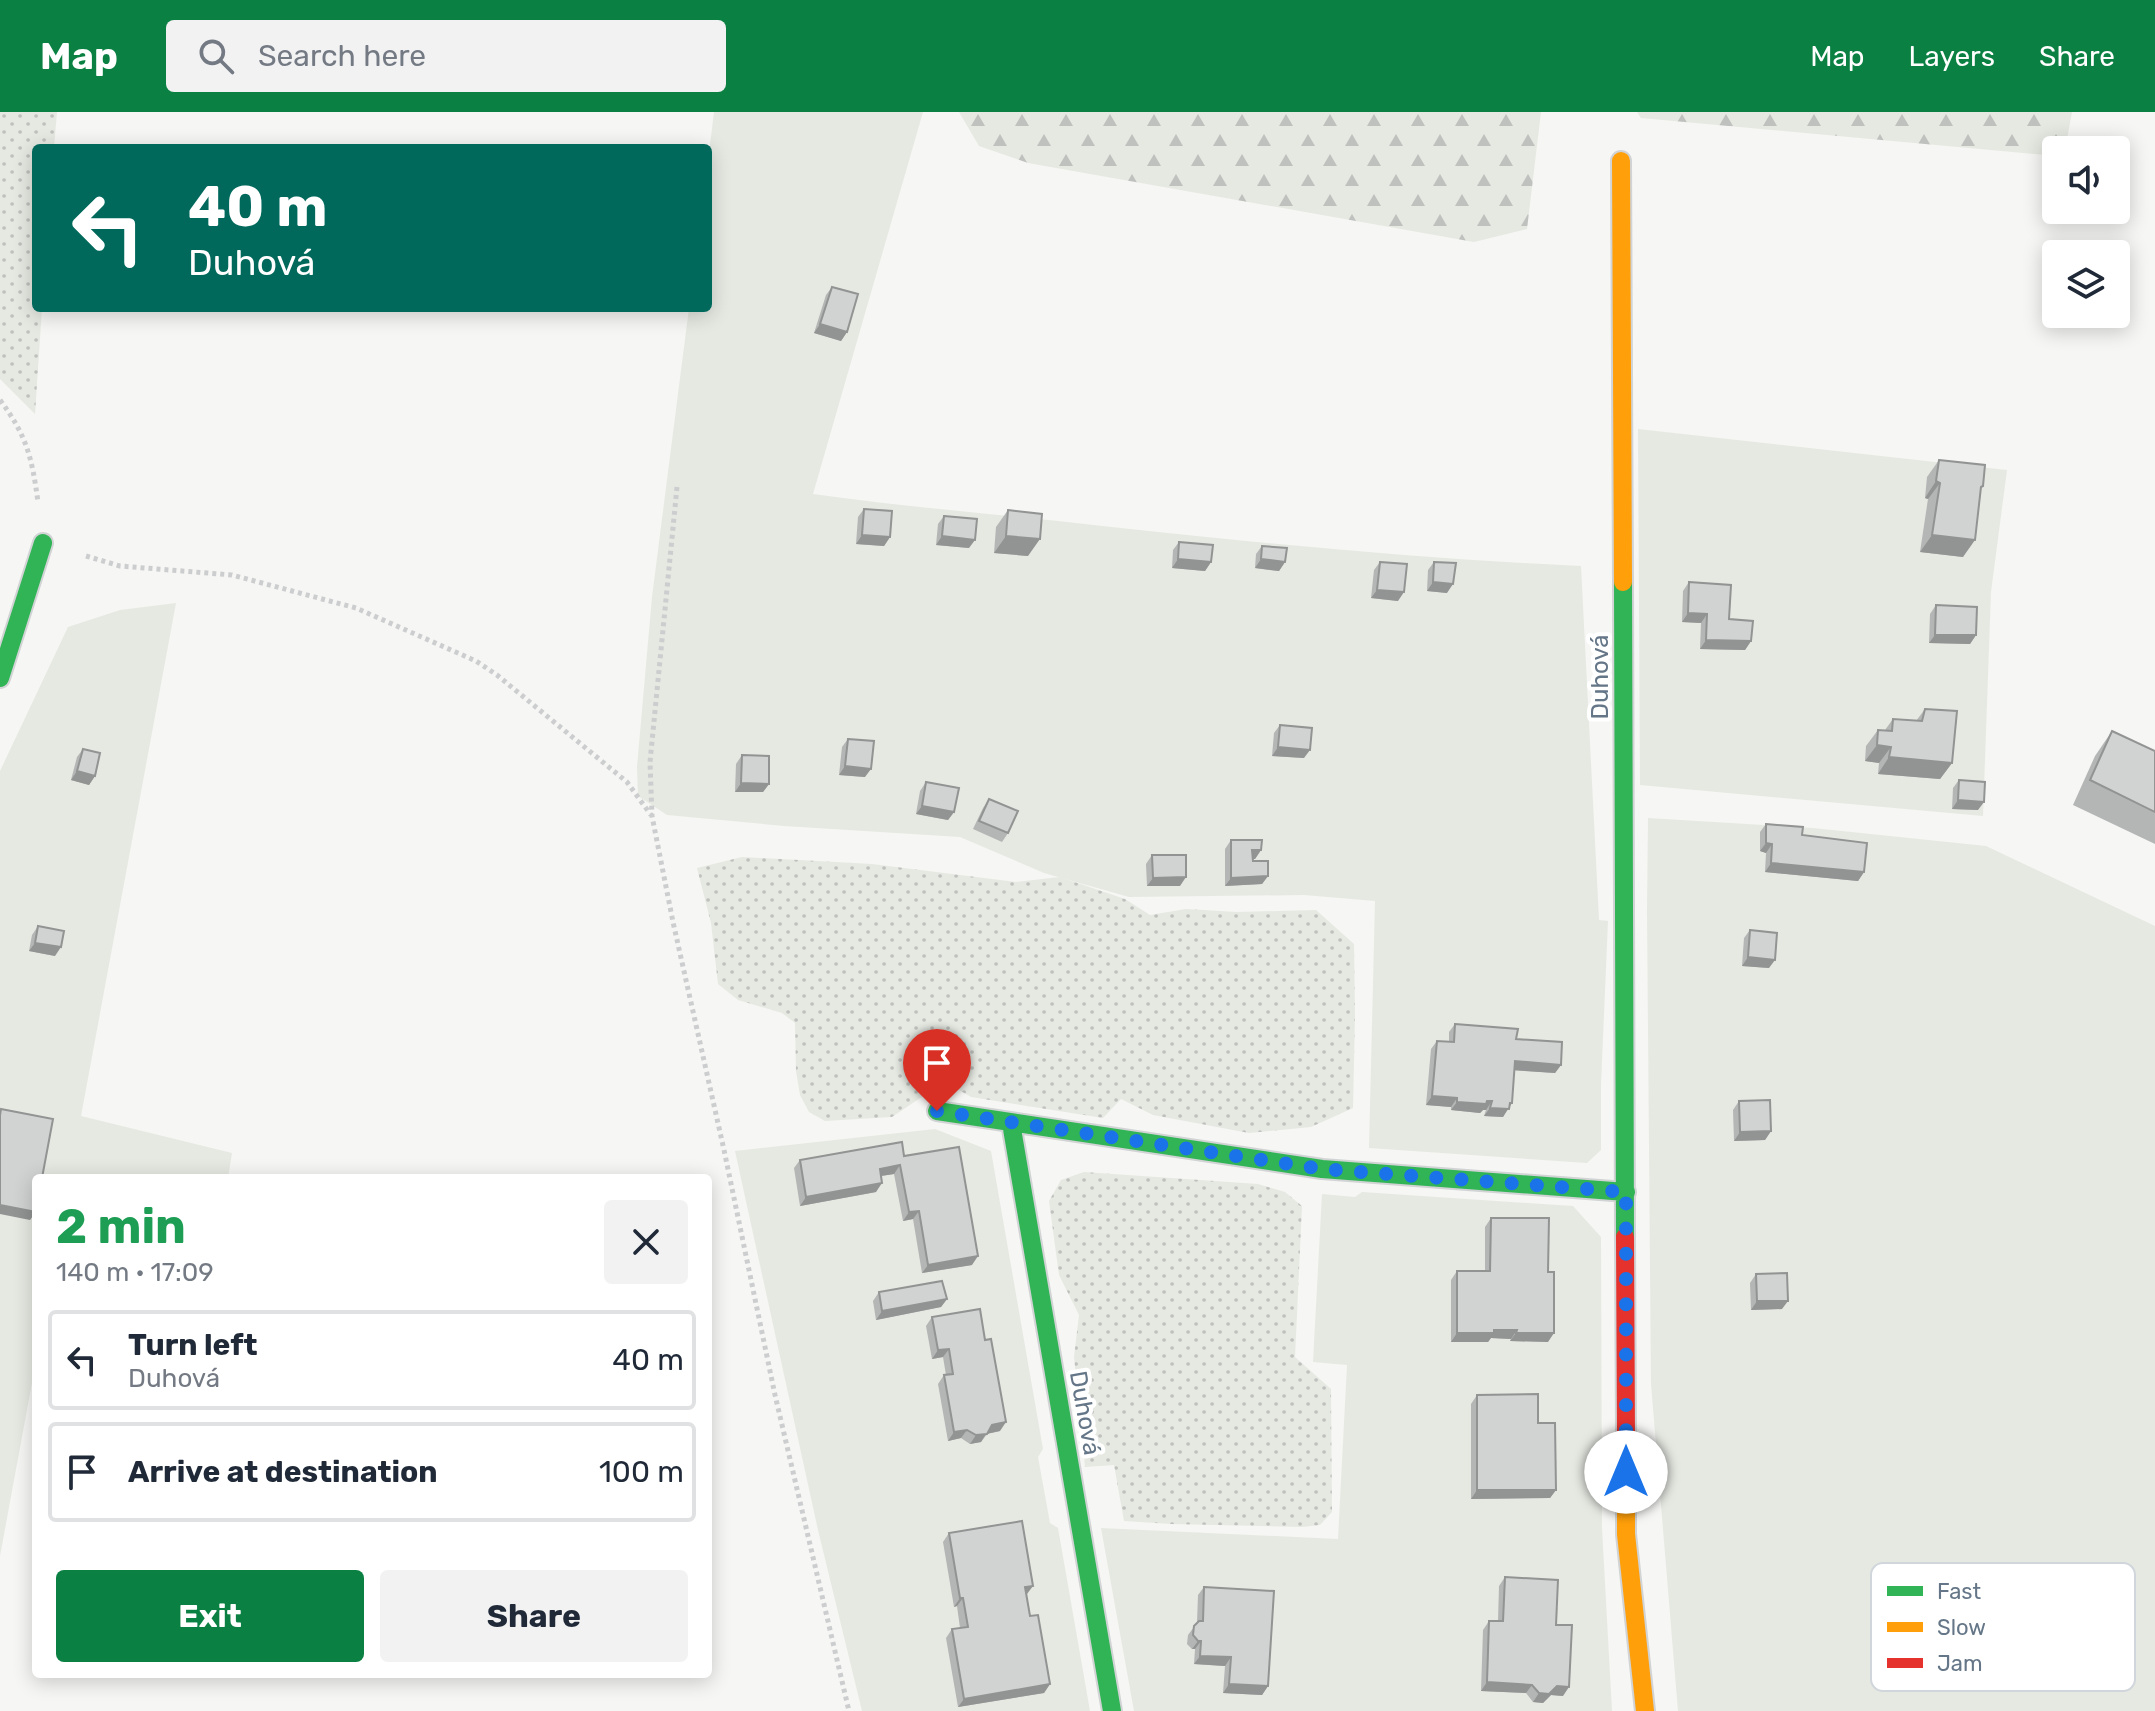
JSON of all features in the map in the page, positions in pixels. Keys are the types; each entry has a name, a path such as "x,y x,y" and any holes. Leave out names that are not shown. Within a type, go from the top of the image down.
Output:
{"street":[{"name":"Duhová","path":"1621,161 1626,1534 1645,1711"},
{"path":"0,678 43,543"},
{"path":"937,1111 1322,1169 1626,1192"},
{"name":"Duhová","path":"1011,1123 1112,1711"}],"path":[{"path":"0,400 17,422 32,462 43,543 120,566 232,575 356,608 476,661 627,782 652,816"},
{"path":"677,487 650,762 652,816 775,1395 849,1711"}],"green space":[{"path":"0,112 57,112 54,144 32,144 32,312 42,312 35,414 0,379"},
{"path":"714,112 923,112 813,494 1315,548 1581,566 1599,920 1608,921 1601,1150 1587,1163 1369,1148 1375,901 1304,895 1129,897 1044,873 960,837 667,815 638,796 637,767 652,597 688,312 712,312 710,144"},
{"path":"959,112 1541,112 1527,229 1474,242 1028,163 979,146"},
{"path":"1637,112 2072,112 2068,136 2042,136 2042,155 1641,118"},
{"path":"1638,429 2007,470 1991,592 1983,816 1640,785"},
{"path":"176,603 81,1116 232,1153 229,1174 32,1174 32,1383 0,1556 0,771 68,627 120,610"},
{"path":"1648,818 1813,828 1986,846 2155,926 2155,1711 1678,1711 1651,1384"},
{"path":"742,857 872,864 1016,882 1060,877 1125,899 1150,915 1186,909 1237,912 1316,910 1354,944 1353,1108 1311,1127 1249,1133 1153,1115 1121,1099 1103,1118 971,1097 952,1086 938,1086 892,1117 825,1121 809,1112 800,1095 795,1023 782,1013 738,1000 718,984 711,923 697,868"},
{"path":"935,1129 991,1151 1043,1449 1038,1457 1050,1523 1058,1528 1090,1711 862,1711 818,1530 735,1151"},
{"path":"1084,1172 1258,1184 1285,1192 1302,1206 1295,1357 1331,1389 1332,1512 1320,1525 1124,1521 1114,1465 1085,1467 1074,1357 1079,1315 1059,1275 1049,1201 1061,1180"},
{"path":"1362,1192 1573,1206 1601,1237 1602,1528 1612,1711 1134,1711 1101,1528 1338,1539 1347,1365 1313,1362 1322,1194 1355,1197"}],"building":[{"path":"832,287 858,294 847,332 820,324"},
{"path":"1939,460 1985,465 1975,540 1932,535 1940,483 1936,481"},
{"path":"864,509 892,511 890,537 862,535"},
{"path":"1008,510 1042,514 1040,539 1006,536"},
{"path":"944,516 977,519 975,540 942,536"},
{"path":"1179,542 1213,545 1211,562 1178,559"},
{"path":"1262,546 1287,548 1285,562 1261,559"},
{"path":"1380,562 1407,564 1404,592 1377,590"},
{"path":"1434,562 1456,563 1453,584 1433,582"},
{"path":"1689,582 1731,585 1729,619 1753,621 1751,641 1706,640 1707,614 1688,613"},
{"path":"1936,605 1977,607 1976,635 1935,635"},
{"path":"1925,709 1957,711 1952,763 1889,757 1891,747 1877,745 1878,730 1892,731 1893,719 1922,721"},
{"path":"1280,725 1312,728 1310,750 1278,747"},
{"path":"2112,731 2155,751 2155,812 2090,780"},
{"path":"848,739 874,741 871,769 845,766"},
{"path":"83,749 100,753 95,776 77,771"},
{"path":"742,755 769,756 769,784 741,783"},
{"path":"1959,780 1985,782 1984,802 1958,800"},
{"path":"926,782 959,788 954,812 922,806"},
{"path":"989,799 1018,811 1008,833 979,821"},
{"path":"1766,824 1803,827 1802,835 1867,843 1864,872 1771,863 1772,844 1766,843"},
{"path":"1231,840 1262,840 1261,850 1252,850 1253,861 1268,861 1268,876 1231,878"},
{"path":"1152,855 1186,855 1186,877 1153,878"},
{"path":"38,926 64,931 61,947 35,943"},
{"path":"1750,930 1777,933 1775,960 1748,957"},
{"path":"1455,1024 1518,1029 1516,1039 1562,1042 1561,1065 1515,1061 1509,1109 1490,1108 1492,1101 1486,1104 1457,1102 1457,1098 1432,1096 1437,1041 1454,1042"},
{"path":"1770,1100 1771,1131 1740,1132 1739,1101"},
{"path":"1,1109 53,1119 43,1174 32,1174 32,1211 0,1205"},
{"path":"902,1142 904,1156 959,1147 978,1256 928,1265 919,1211 909,1212 900,1165 880,1169 882,1183 806,1197 800,1160"},
{"path":"1491,1218 1549,1218 1548,1272 1554,1272 1554,1333 1494,1330 1494,1333 1457,1333 1457,1271 1490,1271"},
{"path":"1787,1273 1788,1301 1757,1301 1756,1274"},
{"path":"942,1281 947,1299 882,1311 879,1292"},
{"path":"980,1309 985,1340 991,1339 1006,1422 992,1425 987,1434 976,1435 967,1430 954,1432 944,1375 953,1374 949,1349 938,1350 932,1317"},
{"path":"1538,1394 1538,1423 1555,1423 1556,1490 1477,1490 1477,1395"},
{"path":"1022,1521 1033,1586 1025,1587 1030,1616 1038,1615 1050,1684 964,1699 952,1629 968,1627 949,1533"},
{"path":"1505,1577 1558,1580 1556,1625 1572,1625 1569,1687 1557,1686 1549,1694 1539,1693 1532,1685 1487,1682 1489,1621 1503,1621"},
{"path":"1204,1587 1274,1591 1268,1686 1229,1684 1231,1657 1200,1656 1201,1641 1193,1635 1194,1626 1203,1621"}],"traffic: fast":[{"path":"0,678 43,543"},
{"path":"1623,582 1625,1237"},
{"path":"937,1111 1322,1169 1626,1192"},
{"path":"1011,1123 1112,1711"}],"traffic: slow":[{"path":"1621,161 1623,582"},
{"path":"1626,1438 1626,1534 1645,1711"}],"traffic: jam":[{"path":"1625,1237 1626,1438"}],"route":[{"path":"937,1111 1322,1169 1626,1192 1626,1472"}]}
